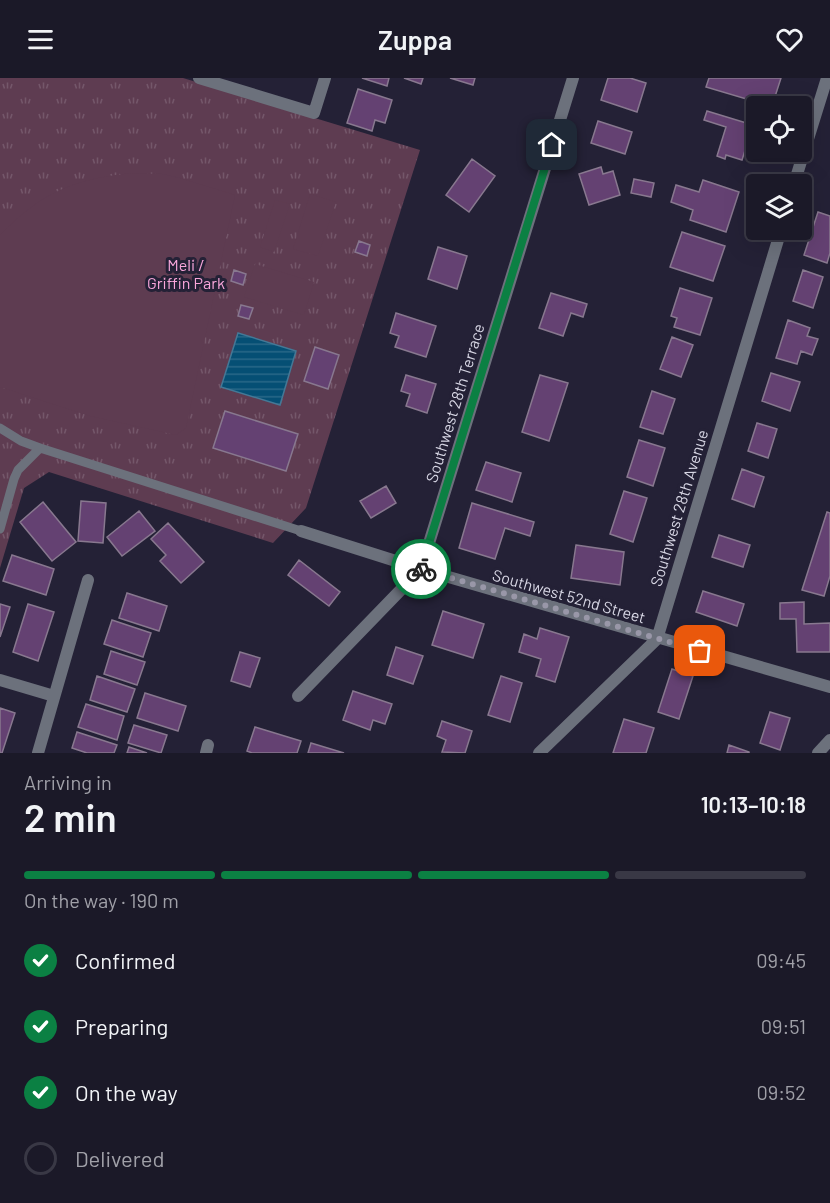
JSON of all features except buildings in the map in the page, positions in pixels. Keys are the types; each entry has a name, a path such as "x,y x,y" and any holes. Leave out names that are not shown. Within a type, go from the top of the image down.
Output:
{"street":[{"path":"199,78 314,113 325,78"},
{"name":"Southwest 28th Terrace","path":"298,696 421,569 573,78"},
{"path":"797,174 827,78"},
{"name":"Southwest 28th Avenue","path":"539,753 657,639 778,240"},
{"name":"Southwest 52nd Street","path":"301,531 657,639 830,687"},
{"path":"38,753 88,580"},
{"path":"0,680 54,696"},
{"path":"818,753 830,740"}],"lane":[{"path":"1,431 40,448 301,531"},
{"path":"0,529 18,470 40,448"}],"green space":[{"name":"Meli / Griffin Park","path":"0,78 183,78 420,150 306,508 273,543 49,472 24,488 0,568"},
{"path":"135,173 162,174 235,195 186,428 176,435 90,416 0,387 0,235 30,208 61,190 94,179"},
{"path":"310,194 336,202 318,256 293,249"},
{"path":"275,200 290,204 274,252 260,247"},
{"path":"255,264 314,282 304,315 244,297"}],"water":[{"path":"238,333 296,351 280,405 221,387"}],"way so far":[{"path":"421,569 700,651"}],"route":[{"path":"421,569 552,145"}]}
